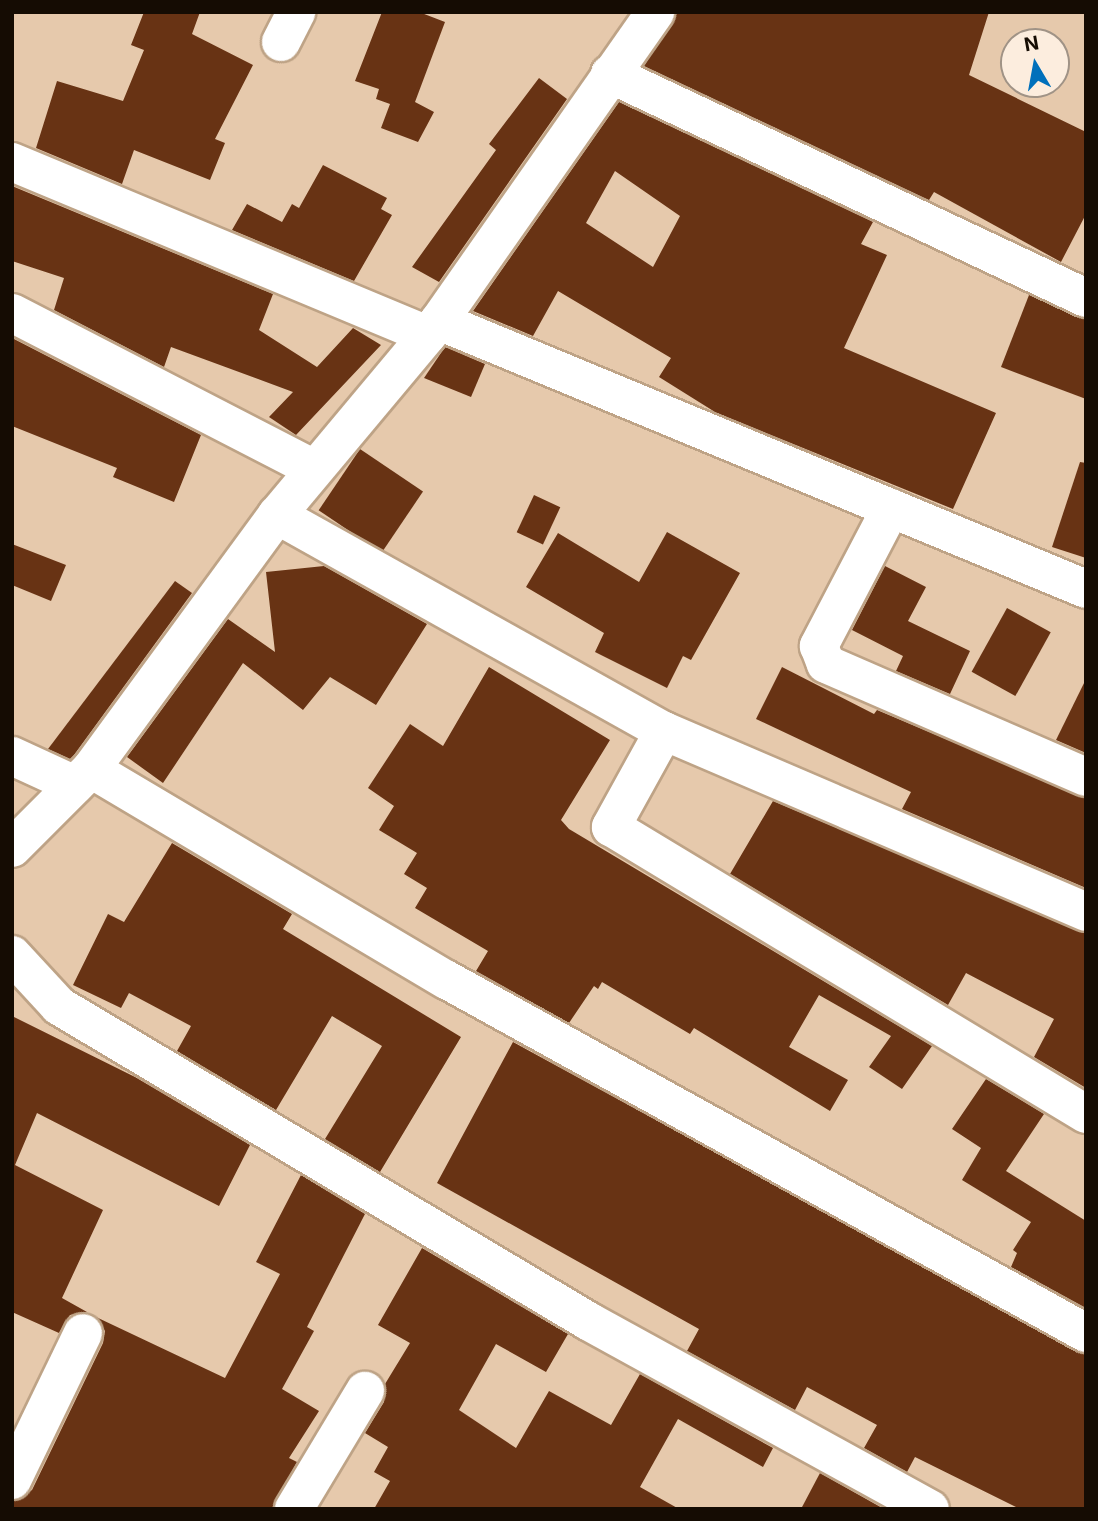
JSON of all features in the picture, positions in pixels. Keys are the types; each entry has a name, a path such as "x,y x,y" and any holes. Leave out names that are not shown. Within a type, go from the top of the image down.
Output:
{"street":[{"path":"12,848 83,777 277,515 433,328 655,12"},
{"path":"610,74 1086,298"},
{"path":"12,162 891,508 1086,589"},
{"path":"12,313 314,469"},
{"path":"891,508 819,646 826,664 1086,777"},
{"path":"277,515 664,731 1086,912"},
{"path":"664,731 611,827 1086,1114"},
{"path":"12,756 83,777 1086,1333"},
{"path":"12,955 59,1006 588,1321 930,1509"},
{"path":"12,1480 83,1333"},
{"path":"294,1509 365,1391"}],"building":[{"path":"144,12 200,12 192,34 253,65 215,139 225,143 210,180 134,150 122,184 36,148 57,81 123,101 144,50 131,45"},
{"path":"382,12 419,12 445,22 415,102 434,112 418,142 381,128 390,104 376,99 379,89 355,81"},
{"path":"677,12 989,12 969,75 1000,90 1000,98 1016,98 1086,132 1086,214 1061,262 934,192 929,200 644,66"},
{"path":"539,78 567,99 439,282 412,267 496,150 489,144"},
{"path":"619,102 873,222 861,244 887,255 844,348 996,413 953,509 715,412 659,377 671,358 558,291 533,336 473,311","holes":["615,171 680,216 653,267 586,223"]},
{"path":"323,165 387,198 381,209 392,215 354,281 232,230 247,204 282,222 292,204 299,208"},
{"path":"12,186 273,294 259,330 317,367 353,328 381,345 296,435 269,417 293,392 171,347 164,367 54,310 64,278 12,261"},
{"path":"1029,295 1086,320 1086,399 1001,367"},
{"path":"12,338 201,435 174,502 113,477 117,468 12,426"},
{"path":"445,347 485,364 471,397 424,378"},
{"path":"360,449 423,491 382,553 319,510"},
{"path":"1080,462 1086,463 1086,558 1052,547"},
{"path":"534,495 560,507 543,544 517,532"},
{"path":"667,532 740,573 691,660 683,656 667,688 595,652 604,633 526,587 558,533 639,582"},
{"path":"12,544 66,565 51,601 12,585"},
{"path":"324,566 427,624 376,705 330,677 303,710 243,663 163,783 127,757 228,619 275,652 266,572"},
{"path":"885,566 926,587 908,621 970,651 950,694 896,671 903,656 852,630"},
{"path":"175,581 192,593 74,755 70,759 48,749"},
{"path":"1007,608 1051,632 1015,696 972,672"},
{"path":"489,667 610,740 561,820 569,829 932,1046 902,1089 869,1067 891,1036 819,995 789,1047 848,1080 830,1111 694,1028 690,1034 602,982 598,989 594,986 569,1023 476,971 488,951 415,908 427,888 404,874 417,853 379,830 394,806 368,788 410,724 443,746"},
{"path":"782,667 874,714 877,710 1086,798 1086,888 902,809 911,792 756,719"},
{"path":"1086,679 1086,753 1056,740"},
{"path":"773,801 1086,933 1086,1088 1034,1057 1054,1019 966,973 948,1005 730,874"},
{"path":"172,843 292,914 283,929 461,1037 380,1172 325,1139 382,1046 332,1016 276,1110 177,1051 191,1026 129,993 121,1008 73,985 108,914 124,922"},
{"path":"12,1016 135,1077 250,1145 219,1206 37,1113 15,1165 103,1210 62,1298 87,1312 70,1315 59,1333 12,1312"},
{"path":"513,1042 1086,1355 1086,1509 1020,1509 915,1457 907,1472 864,1448 877,1425 807,1387 795,1410 687,1351 699,1329 437,1183"},
{"path":"986,1079 1044,1114 1006,1171 1086,1221 1086,1308 1011,1267 1017,1253 1013,1250 1031,1222 962,1180 981,1148 952,1129"},
{"path":"301,1175 365,1214 307,1327 314,1331 282,1389 319,1411 289,1458 297,1462 272,1509 12,1509 12,1502 32,1490 103,1343 105,1331 96,1317 225,1378 280,1274 256,1262"},
{"path":"422,1248 568,1334 546,1372 496,1344 459,1410 516,1448 549,1391 611,1425 640,1374 773,1448 763,1467 678,1419 640,1487 679,1509 374,1509 390,1481 374,1472 388,1447 365,1433 384,1402 385,1384 410,1343 378,1325"},
{"path":"820,1473 884,1509 801,1509"}]}
